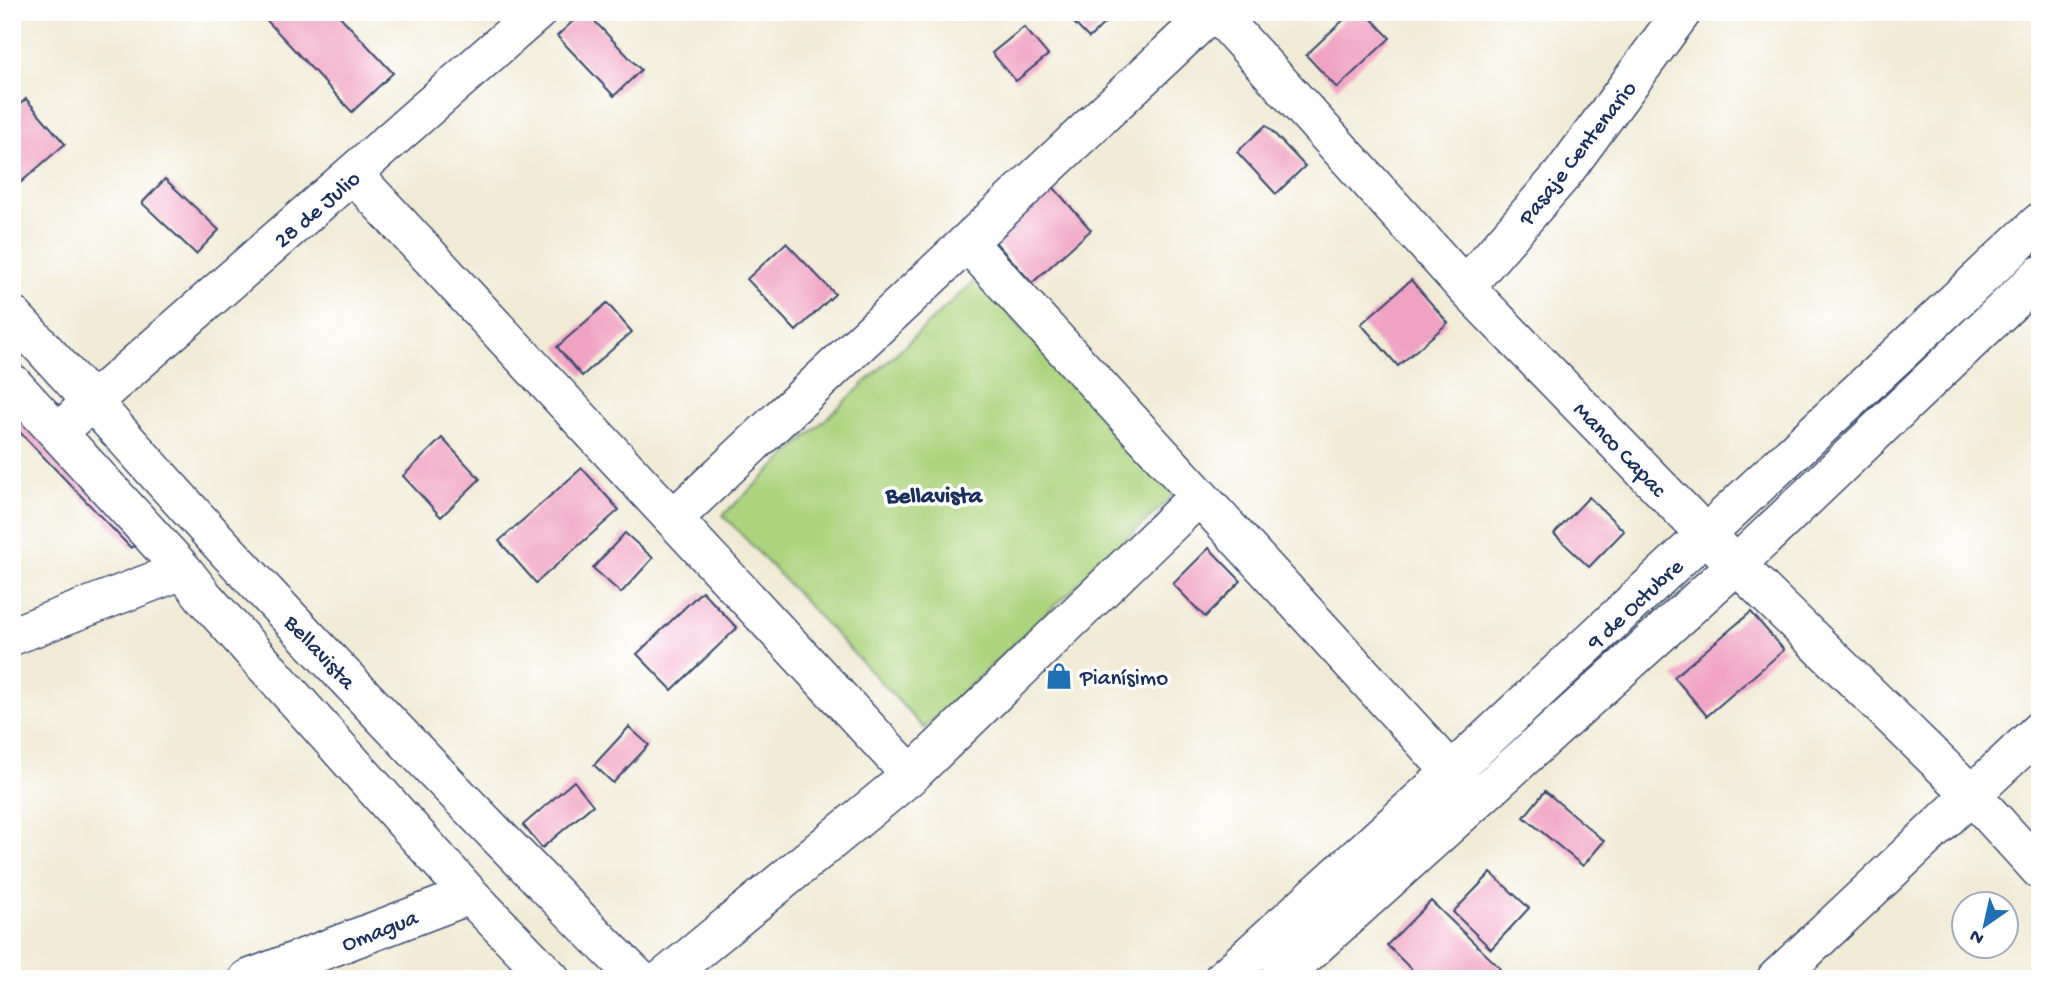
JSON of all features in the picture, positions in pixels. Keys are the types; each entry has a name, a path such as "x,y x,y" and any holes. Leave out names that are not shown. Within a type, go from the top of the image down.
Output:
{"street":[{"name":"28 de Julio","path":"59,432 537,12"},
{"path":"674,518 1214,12"},
{"name":"Manco Capac","path":"1214,12 1465,287 1706,535 1971,794 2040,870"},
{"name":"Pasaje Centenario","path":"1465,287 1562,175 1682,12"},
{"path":"354,175 911,775"},
{"name":"9 de Octubre","path":"1223,979 1451,772 2040,222"},
{"path":"967,242 1476,800"},
{"name":"9 de Octubre","path":"1279,979 1736,565 2040,275"},
{"name":"Bellavista","path":"12,315 225,549 492,832 639,979"},
{"path":"12,383 183,570 470,895 551,979"},
{"path":"663,979 911,775 1199,496"},
{"path":"12,636 183,570"},
{"path":"1776,979 2040,730"},
{"name":"Omagua","path":"248,979 470,895"}],"green space":[{"path":"976,279 1177,492 924,728 723,515"}],"building":[{"path":"259,12 336,12 393,73 352,112"},
{"path":"586,12 641,70 614,96 557,36"},
{"path":"1063,12 1116,12 1089,38"},
{"path":"1352,12 1365,12 1390,38 1337,88 1306,55"},
{"path":"1024,27 1048,55 1016,81 992,53"},
{"path":"26,99 65,144 12,190 12,111"},
{"path":"1266,125 1305,166 1276,194 1237,152"},
{"path":"165,179 219,230 196,254 142,203"},
{"path":"1047,180 1091,230 1032,283 987,233"},
{"path":"786,243 835,294 796,331 747,279"},
{"path":"1411,280 1448,323 1398,366 1361,324"},
{"path":"607,303 632,332 582,376 557,347"},
{"path":"12,394 145,535 131,548 12,424"},
{"path":"442,438 480,479 441,517 403,476"},
{"path":"582,468 619,510 536,583 499,541"},
{"path":"1589,497 1624,531 1589,567 1554,534"},
{"path":"625,533 653,558 621,593 593,568"},
{"path":"1209,548 1241,581 1205,617 1173,584"},
{"path":"702,591 737,628 672,690 637,654"},
{"path":"1751,612 1784,650 1707,716 1674,677"},
{"path":"629,727 649,745 613,783 594,765"},
{"path":"574,781 593,805 542,848 523,825"},
{"path":"1545,791 1604,841 1583,866 1524,817"},
{"path":"1491,873 1529,908 1491,949 1453,912"},
{"path":"1431,901 1500,968 1489,979 1421,979 1387,945"}],"place":[{"name":"Pianísimo","path":"1059,676"}],"district":[{"name":"Bellavista","path":"934,494"}]}
